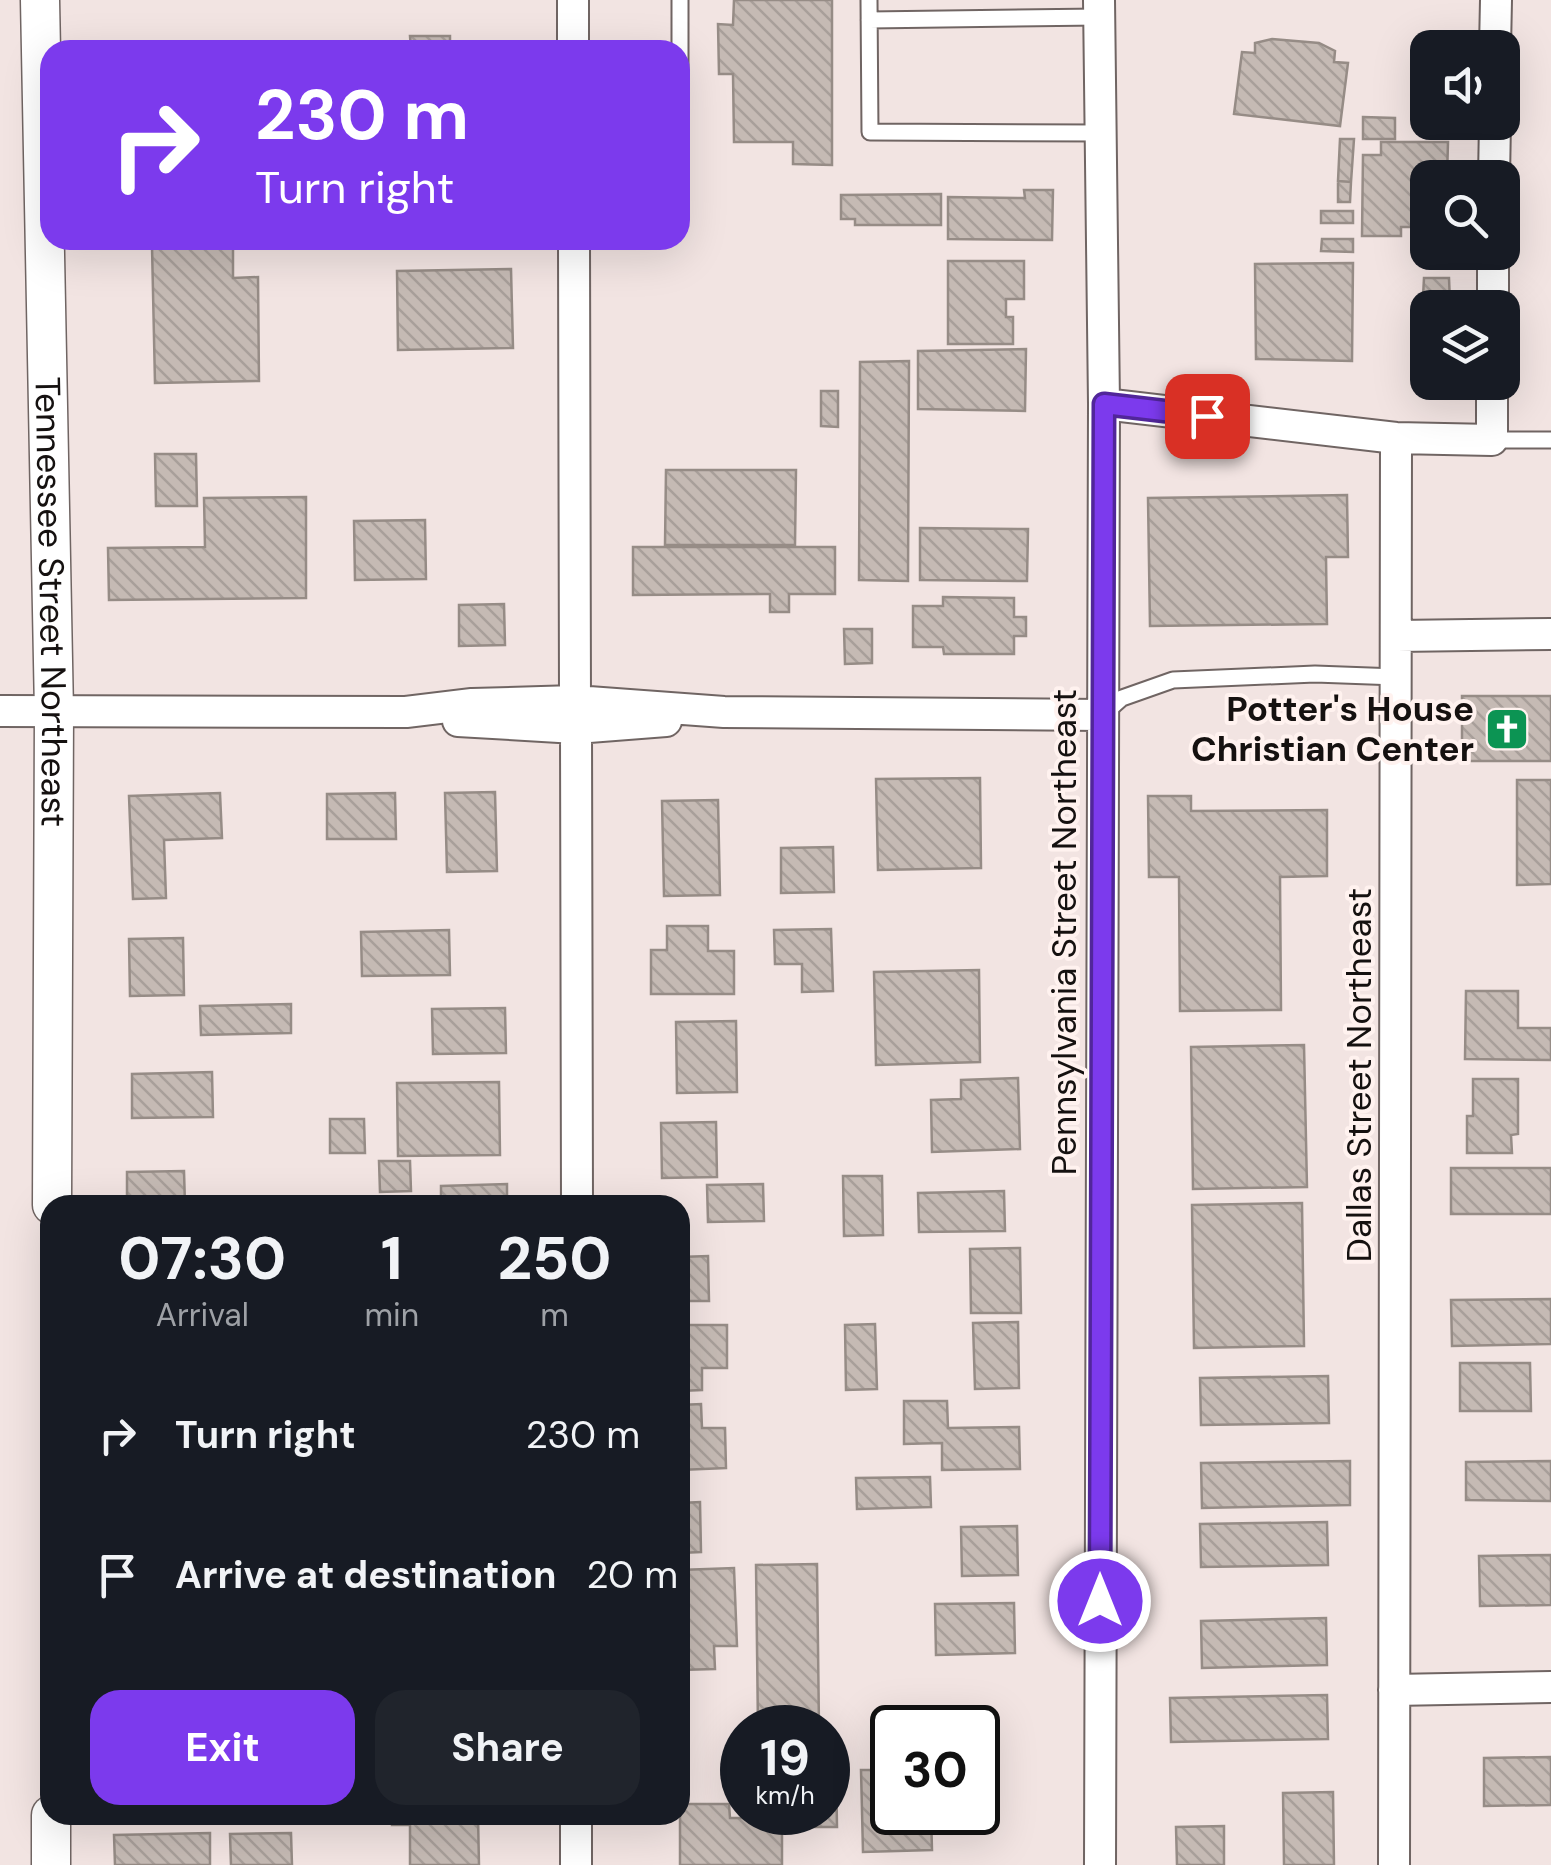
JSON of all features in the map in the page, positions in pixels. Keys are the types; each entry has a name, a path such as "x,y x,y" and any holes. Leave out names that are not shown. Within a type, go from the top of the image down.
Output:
{"street":[{"name":"Tennessee Street Northeast","path":"40,0 41,40"},
{"path":"573,0 574,40"},
{"path":"1495,30 1496,0"},
{"name":"Pennsylvania Street Northeast","path":"1099,8 1104,404 1100,1865"},
{"name":"Tennessee Street Northeast","path":"45,250 54,712 52,1195"},
{"path":"574,250 578,1195"},
{"path":"1104,404 1396,438 1492,440 1492,400"},
{"name":"Dallas Street Northeast","path":"1394,1865 1396,438"},
{"path":"1398,636 1551,634"},
{"path":"0,711 406,712 472,704 576,714 1102,716"},
{"path":"1394,1690 1551,1687"},
{"path":"50,1865 51,1825"},
{"path":"576,1825 576,1865"}],"lane":[{"path":"680,0 680,40"},
{"path":"869,0 870,132 1101,133"},
{"path":"869,20 1099,8"},
{"path":"1492,440 1551,440"},
{"path":"1102,716 1122,698 1173,680 1315,674 1397,677"}],"building":[{"path":"734,0 832,0 832,165 793,164 793,142 734,142 733,74 719,74 718,24 733,25"},
{"path":"410,36 450,36 450,40 410,40"},
{"path":"1272,39 1319,43 1335,51 1334,62 1348,63 1340,126 1234,114 1242,52 1255,53 1255,43"},
{"path":"1363,117 1395,118 1395,139 1363,139"},
{"path":"1340,139 1354,139 1351,182 1338,181"},
{"path":"1381,142 1448,142 1448,160 1410,160 1410,227 1401,227 1401,236 1362,236 1363,155 1381,155"},
{"path":"1338,181 1351,182 1350,202 1338,202"},
{"path":"1024,190 1053,190 1052,240 948,239 948,197 1025,198"},
{"path":"941,194 941,225 855,225 855,219 841,219 841,195"},
{"path":"1321,211 1353,211 1353,223 1321,223"},
{"path":"1322,239 1353,239 1353,252 1321,251"},
{"path":"152,250 233,250 233,278 258,277 259,381 155,383"},
{"path":"948,261 1024,261 1024,299 1006,299 1006,317 1013,317 1013,344 948,344"},
{"path":"1353,263 1352,361 1256,359 1255,264"},
{"path":"511,269 513,348 398,350 397,271"},
{"path":"1424,278 1449,278 1449,290 1423,290"},
{"path":"1026,349 1025,411 918,409 918,351"},
{"path":"909,361 908,581 859,580 860,362"},
{"path":"821,391 838,391 838,427 821,426"},
{"path":"155,454 196,454 197,506 156,506"},
{"path":"666,470 796,470 795,545 665,545"},
{"path":"1347,495 1348,557 1326,557 1327,624 1150,626 1148,498"},
{"path":"306,497 306,598 109,600 108,548 205,547 204,498"},
{"path":"425,520 426,579 355,580 354,521"},
{"path":"920,528 1028,529 1027,581 920,580"},
{"path":"633,547 835,547 835,594 789,594 789,612 770,612 770,594 633,595"},
{"path":"943,597 1014,598 1014,617 1026,617 1026,636 1014,636 1014,654 944,654 943,647 913,647 913,606 943,606"},
{"path":"504,604 505,645 459,646 459,605"},
{"path":"844,629 872,629 872,663 845,664"},
{"name":"Potter's House Christian Center","path":"1462,696 1551,696 1551,761 1462,761"},
{"path":"980,778 981,868 878,870 876,779"},
{"path":"1517,780 1551,780 1551,884 1517,885"},
{"path":"495,792 497,871 447,872 445,793"},
{"path":"220,793 222,838 164,840 166,898 133,899 129,796"},
{"path":"395,793 396,839 327,839 327,794"},
{"path":"1148,796 1191,796 1191,811 1327,810 1327,876 1280,877 1281,1010 1180,1011 1179,877 1149,877"},
{"path":"718,800 720,895 664,896 662,801"},
{"path":"833,847 834,892 781,893 781,848"},
{"path":"667,926 708,926 708,951 734,951 734,994 651,994 651,950 667,950"},
{"path":"831,929 833,991 802,992 802,964 775,964 774,930"},
{"path":"449,930 450,975 362,976 361,932"},
{"path":"183,938 184,995 130,996 129,939"},
{"path":"979,970 980,1062 876,1065 874,972"},
{"path":"1466,991 1518,991 1518,1028 1551,1028 1551,1060 1465,1059"},
{"path":"291,1004 291,1033 201,1035 200,1006"},
{"path":"505,1008 506,1053 433,1054 432,1009"},
{"path":"736,1021 737,1092 677,1093 676,1022"},
{"path":"1304,1045 1307,1187 1193,1189 1191,1047"},
{"path":"212,1072 213,1117 132,1118 132,1074"},
{"path":"1018,1078 1020,1149 932,1152 931,1100 961,1099 961,1080"},
{"path":"1473,1079 1518,1079 1518,1134 1511,1135 1512,1153 1467,1153"},
{"path":"499,1082 500,1155 398,1156 397,1083"},
{"path":"330,1119 364,1119 365,1153 330,1153"},
{"path":"716,1122 717,1177 662,1178 661,1123"},
{"path":"379,1161 410,1161 411,1191 380,1192"},
{"path":"1451,1168 1551,1168 1551,1214 1451,1214"},
{"path":"184,1171 185,1195 127,1195 127,1172"},
{"path":"843,1176 882,1176 883,1235 844,1236"},
{"path":"507,1184 507,1195 441,1195 441,1186"},
{"path":"763,1184 764,1221 708,1222 707,1185"},
{"path":"1004,1191 1005,1231 919,1232 918,1193"},
{"path":"1302,1203 1304,1346 1194,1348 1192,1205"},
{"path":"1020,1248 1021,1313 971,1313 970,1249"},
{"path":"708,1256 709,1301 690,1301 690,1257"},
{"path":"1551,1299 1551,1344 1452,1346 1451,1300"},
{"path":"1018,1322 1019,1388 975,1389 973,1323"},
{"path":"875,1324 877,1389 846,1390 845,1325"},
{"path":"690,1325 727,1325 727,1368 702,1368 702,1390 690,1391"},
{"path":"1460,1363 1530,1363 1531,1411 1460,1411"},
{"path":"1328,1376 1329,1423 1201,1425 1200,1378"},
{"path":"904,1401 947,1401 948,1428 1019,1427 1020,1469 942,1470 942,1443 904,1444"},
{"path":"701,1404 702,1428 725,1428 726,1468 690,1470 690,1405"},
{"path":"1350,1461 1350,1505 1202,1508 1201,1463"},
{"path":"1551,1461 1551,1501 1466,1500 1466,1462"},
{"path":"930,1477 931,1507 857,1509 856,1478"},
{"path":"690,1502 700,1502 701,1552 690,1553"},
{"path":"1327,1522 1328,1565 1201,1567 1200,1524"},
{"path":"1017,1526 1018,1575 962,1576 961,1527"},
{"path":"1551,1555 1551,1605 1480,1606 1479,1556"},
{"path":"817,1564 819,1705 758,1705 756,1565"},
{"path":"734,1568 737,1646 714,1646 715,1669 690,1670 690,1570"},
{"path":"1014,1603 1015,1653 936,1655 935,1604"},
{"path":"1326,1618 1327,1665 1202,1668 1201,1621"},
{"path":"1327,1695 1328,1739 1171,1742 1170,1698"},
{"path":"1551,1757 1551,1805 1484,1806 1484,1758"},
{"path":"861,1770 870,1770 870,1835 932,1835 932,1850 863,1852"},
{"path":"1333,1792 1334,1865 1284,1865 1283,1793"},
{"path":"690,1804 720,1804 720,1835 782,1835 782,1865 680,1865 680,1825 690,1825"},
{"path":"410,1825 478,1825 479,1865 410,1865"},
{"path":"1224,1826 1224,1865 1177,1865 1176,1827"},
{"path":"210,1833 210,1865 115,1865 114,1835"},
{"path":"291,1833 292,1865 231,1865 230,1834"}],"place":[{"name":"Potter's House Christian Center","path":"1507,729"}],"route":[{"path":"1100,1601 1104,404 1207,416"}]}
